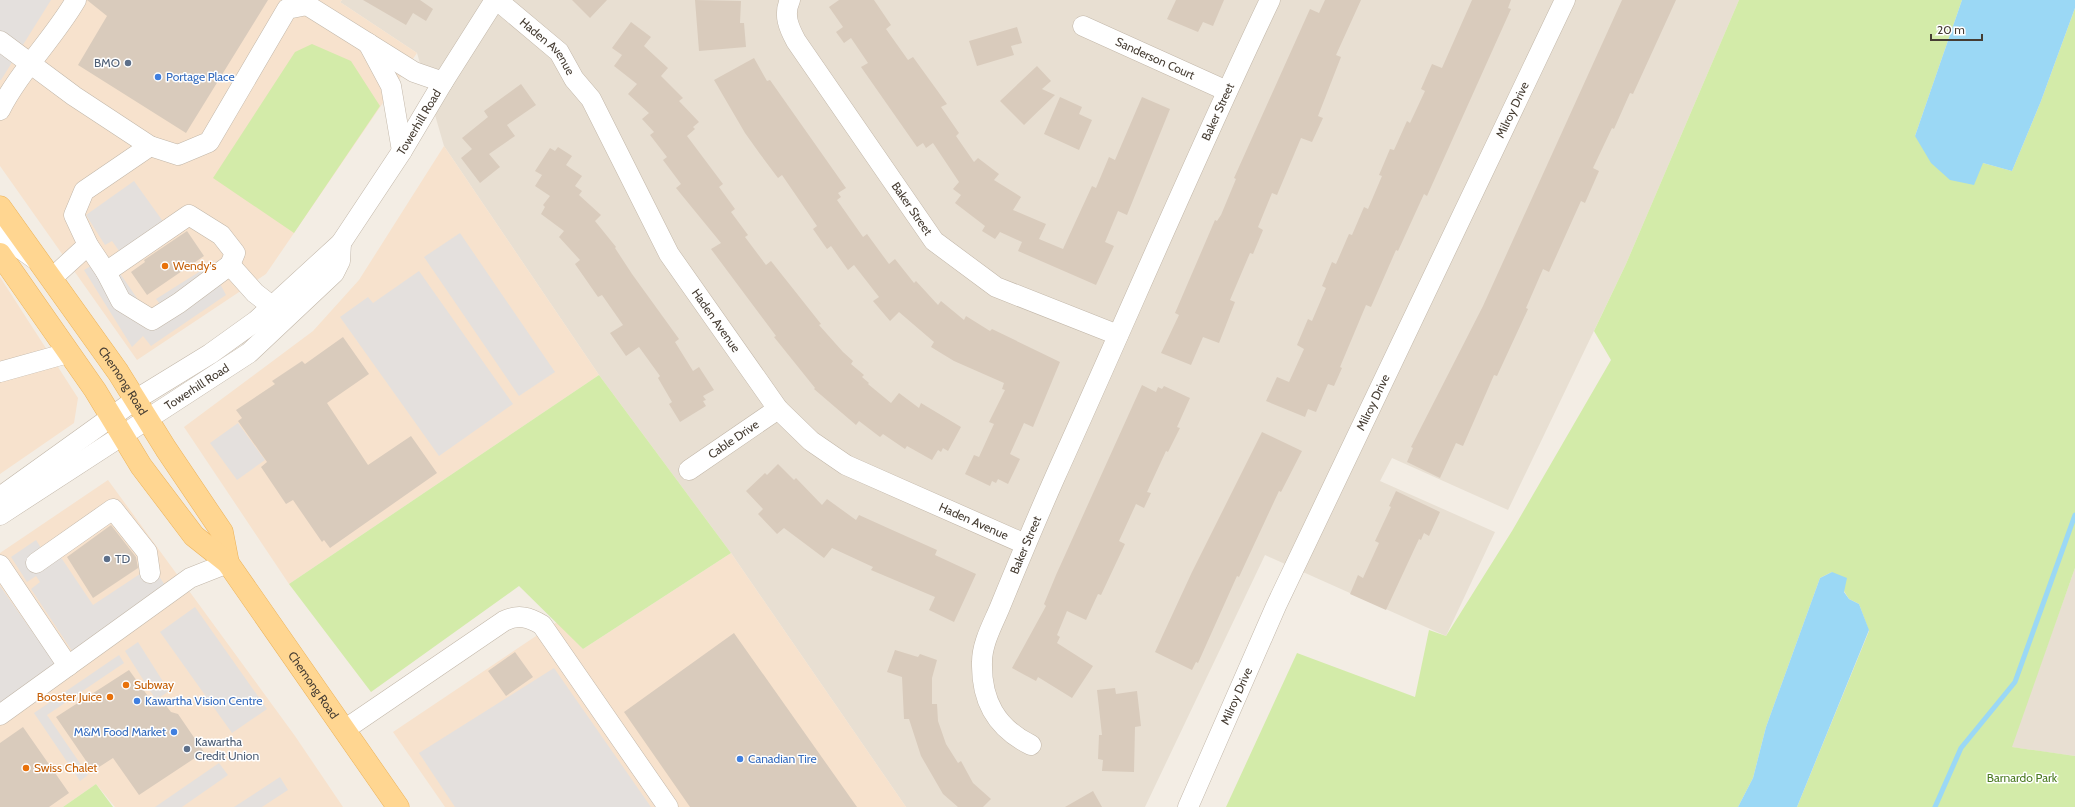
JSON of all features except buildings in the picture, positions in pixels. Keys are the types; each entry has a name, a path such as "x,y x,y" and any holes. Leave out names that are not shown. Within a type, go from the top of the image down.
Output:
{"main road":[{"name":"Chemong Road","path":"0,207 118,372 222,532 228,563"},
{"name":"Chemong Road","path":"0,254 111,417 141,466 194,536 228,563 398,807"}],"street":[{"path":"0,110 31,64 64,20 76,0"},
{"name":"Towerhill Road","path":"0,496 135,400 210,354 273,307 342,243 402,151 443,82 496,0"},
{"name":"Haden Avenue","path":"496,0 559,52 574,79 591,99 669,254 778,409 811,441 846,465 1025,544"},
{"name":"Baker Street","path":"790,0 786,8 788,26 796,41 934,241 996,287 1118,335"},
{"name":"Baker Street","path":"1031,745 1018,739 990,710 982,689 982,659 986,641 1025,544 1227,91 1270,0"},
{"name":"Milroy Drive","path":"1188,807 1276,606 1565,0"},
{"path":"0,41 74,96 150,146 178,155 209,142 288,9 307,5 414,72 443,82"},
{"name":"Sanderson Court","path":"1083,26 1227,91"},
{"path":"368,43 391,86 402,151"},
{"path":"106,272 189,215 221,235 234,253 230,265 179,303 152,320 121,301 106,272 88,244 74,215 84,191 150,146"},
{"path":"0,234 39,261"},
{"name":"Towerhill Road","path":"0,515 249,353 334,273 340,261 342,243"},
{"path":"51,279 88,244"},
{"path":"230,265 255,293 273,307"},
{"path":"0,372 68,353"},
{"name":"Cable Drive","path":"689,470 778,409"},
{"path":"36,563 113,509 147,552 150,573"},
{"path":"0,715 190,578 228,563"},
{"path":"0,565 68,666"},
{"path":"344,730 504,621 511,618 523,617 532,619 542,625 668,807"}],"shaded area":[{"path":"0,0 342,0 340,2 417,53 266,274 137,360 0,166"},
{"path":"0,0 51,0 1,80 0,80"},
{"path":"342,0 1739,0 1626,264 1508,510 1392,458 1380,481 1495,532 1446,636 1265,555 1145,807 906,807 731,553 599,375 444,146 417,53 340,2"},
{"path":"444,146 599,375 289,584 184,427 313,331 359,280"},
{"path":"134,181 167,227 122,255 112,241 105,245 86,215"},
{"path":"460,233 555,372 519,396 424,257"},
{"path":"108,256 141,304 150,311 163,308 156,299 210,265 226,295 151,346 143,336 132,347 84,270"},
{"path":"419,271 513,404 439,456 340,317 368,297 373,303"},
{"path":"0,277 78,398 74,423 0,474"},
{"path":"238,423 265,460 237,480 210,443"},
{"path":"108,480 295,736 343,807 115,807 96,784 63,807 0,807 0,553"},
{"path":"36,540 46,556 56,550 93,605 152,566 169,591 74,654 31,589 40,582 36,576 27,582 11,557"},
{"path":"731,553 906,807 445,807 393,732 557,622 583,649"},
{"path":"2075,568 2075,756 2011,747"},
{"path":"0,586 56,665 0,705"},
{"path":"195,607 267,709 232,733 160,632"},
{"path":"138,642 169,691 156,700 125,651"},
{"path":"119,655 124,663 47,715 88,775 80,781 34,713"},
{"path":"554,668 651,807 455,807 419,753"},
{"path":"219,763 228,775 182,807 155,807"},
{"path":"280,777 288,790 262,807 234,807"}],"green space":[{"name":"Barnardo Park","path":"1739,0 1962,0 1915,136 1983,163 2012,171 2041,101 2075,8 2075,568 2012,747 2075,756 2075,807 1797,807 1869,631 1859,604 1849,599 1832,572 1820,578 1766,727 1753,778 1738,807 1226,807 1297,653 1415,697 1429,630 1446,636 1512,531 1611,360 1594,331 1626,264"},
{"path":"312,44 351,61 380,106 294,233 213,178 295,52"},
{"path":"599,375 731,553 583,649 519,586 371,692 289,584"},
{"path":"96,784 113,807 63,807"}],"water":[{"path":"1962,0 2075,0 2075,8 2041,101 2012,171 1983,163 1974,185 1950,180 1931,163 1915,136"},
{"path":"1832,572 1847,578 1844,592 1849,599 1859,604 1869,630 1797,807 1738,807 1753,778 1766,727 1820,578"}],"waterway":[{"path":"1935,807 1961,748 2015,682 2075,515"}],"place":[{"name":"BMO","path":"128,63"},
{"name":"Portage Place","path":"158,77"},
{"name":"Wendy's","path":"165,266"},
{"name":"TD","path":"107,559"},
{"name":"Subway","path":"126,685"},
{"name":"Booster Juice","path":"110,697"},
{"name":"Kawartha Vision Centre","path":"137,701"},
{"name":"M&M Food Market","path":"174,732"},
{"name":"Kawartha Credit Union","path":"187,749"},
{"name":"Canadian Tire","path":"740,759"},
{"name":"Swiss Chalet","path":"26,768"}]}
